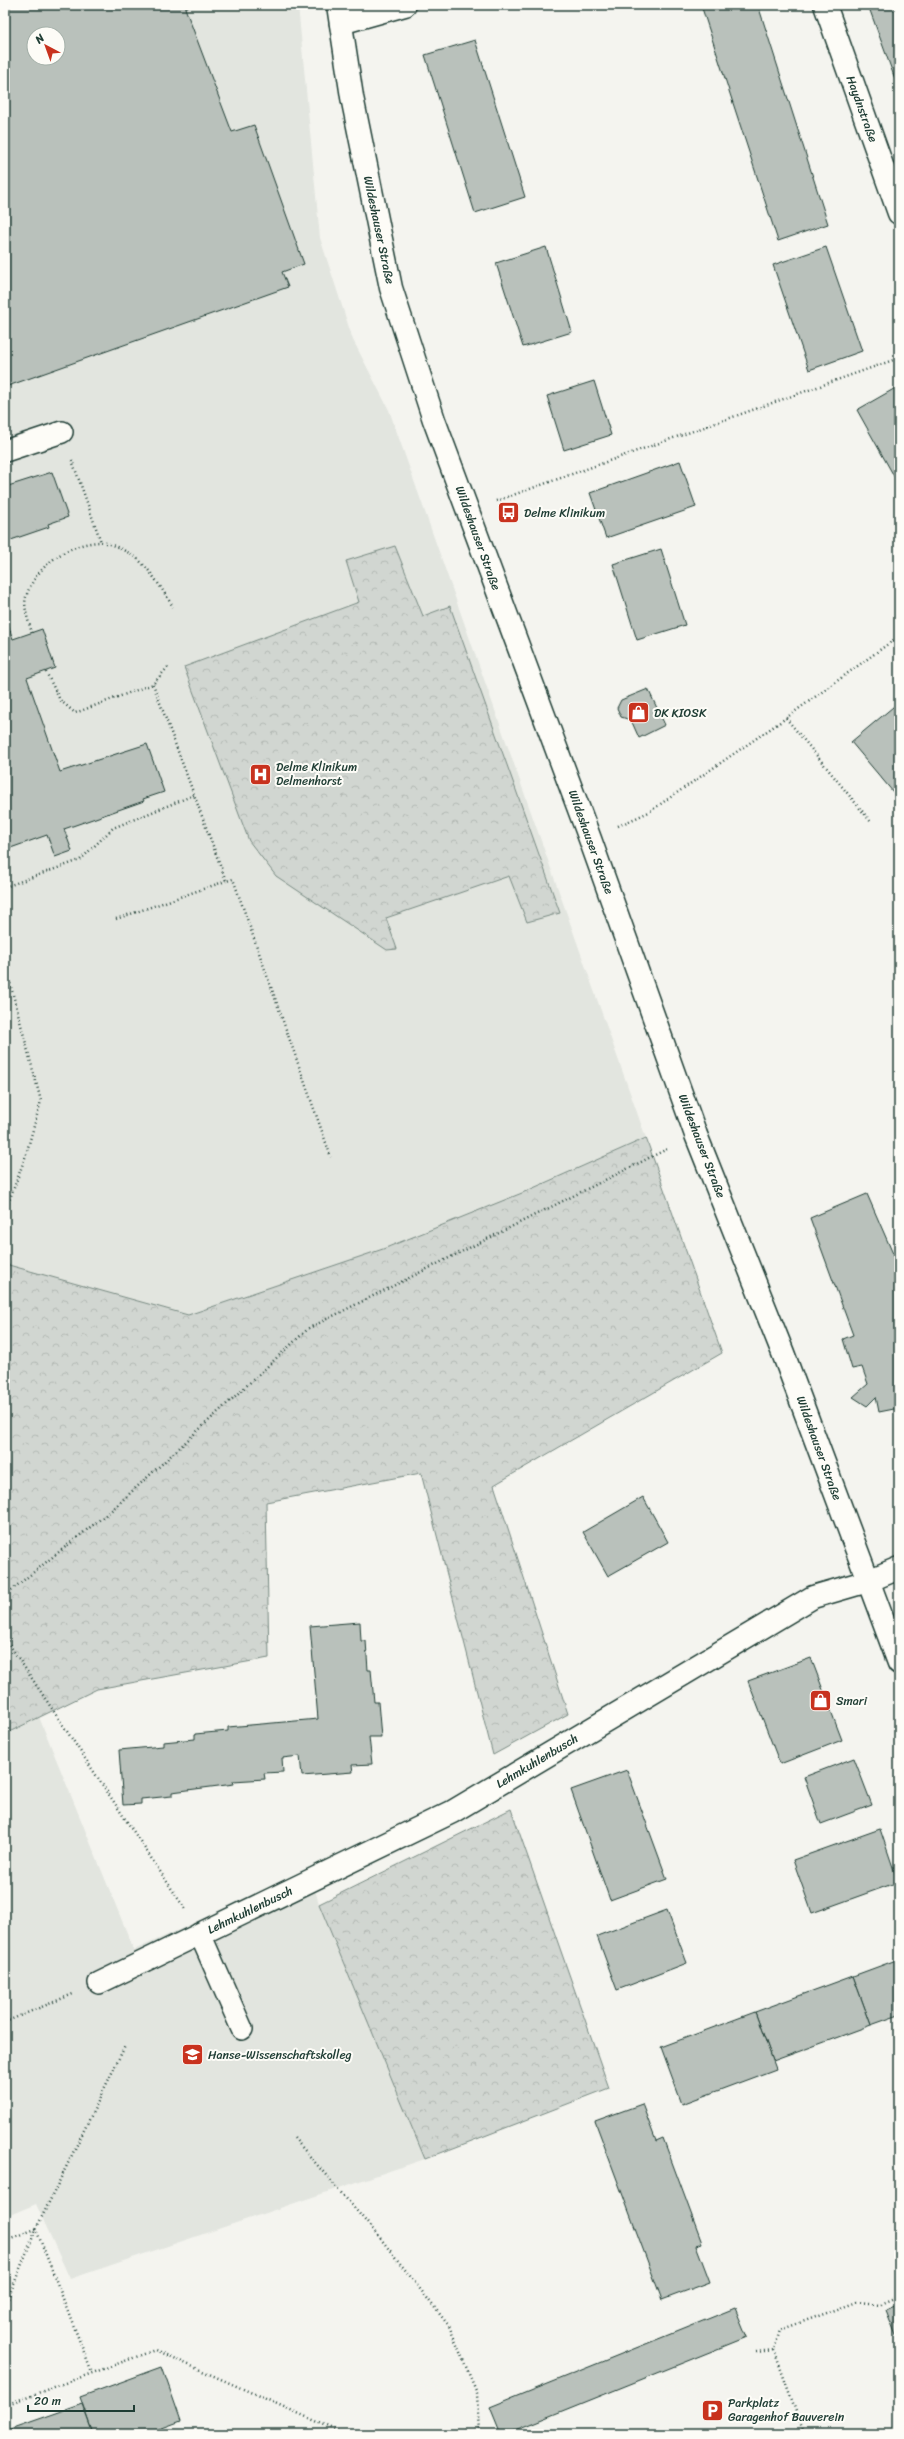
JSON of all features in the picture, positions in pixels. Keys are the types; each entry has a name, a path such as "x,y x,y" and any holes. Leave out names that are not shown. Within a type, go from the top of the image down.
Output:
{"main road":[{"path":"339,14 405,5"},
{"name":"Haydnstraße","path":"825,5 899,213"},
{"name":"Wildeshauser Straße","path":"339,14 352,97 392,288 434,420 590,839 696,1135 783,1353 899,1663"},
{"name":"Lehmkuhlenbusch","path":"200,1934 452,1812 813,1597 868,1581 899,1568"}],"lane":[{"path":"5,451 62,432"},
{"path":"99,1983 200,1934 242,2029"}],"path":[{"path":"468,510 899,358"},
{"path":"62,432 101,542"},
{"path":"32,633 26,598 42,568 70,548 101,542 129,553 157,580 173,607"},
{"path":"590,839 649,812 786,718 899,636"},
{"path":"46,672 60,700 75,713 153,684 168,667"},
{"path":"153,684 226,881"},
{"path":"786,718 871,822"},
{"path":"5,887 80,860 113,828 194,795"},
{"path":"116,919 233,879 331,1157"},
{"path":"5,964 41,1101 25,1158 5,1212"},
{"path":"5,1595 113,1509 309,1328 696,1135"},
{"path":"5,1638 200,1934"},
{"path":"5,2022 99,1983"},
{"path":"5,2306 36,2229 125,2046"},
{"path":"294,2138 381,2239 448,2326 477,2393 479,2434"},
{"path":"5,2240 36,2229"},
{"path":"36,2229 92,2373"},
{"path":"804,2434 774,2350 780,2330 857,2302 880,2304 899,2296"},
{"path":"5,2405 155,2350 345,2434"},
{"path":"756,2352 774,2350"}],"shaded area":[{"name":"Delme Klinikum Delmenhorst","path":"5,5 298,5 320,238 353,340 389,410 646,1138 522,1193 383,1249 188,1315 5,1264"},
{"name":"Hanse-Wissenschaftskolleg","path":"39,1717 134,1950 310,1871 319,1904 425,2159 70,2279 36,2204 5,2217 5,1734"}],"green space":[{"path":"395,546 423,616 450,606 560,913 527,922 509,876 386,918 397,949 387,950 276,876 249,841 184,667 359,602 346,561"},
{"path":"646,1138 722,1353 494,1485 568,1714 493,1755 421,1473 266,1502 269,1658 97,1689 5,1734 5,1264 188,1315 383,1249 522,1193"},
{"path":"511,1809 609,2088 425,2159 319,1904"}],"building":[{"path":"5,5 192,5 185,8 232,132 254,125 304,264 282,272 288,287 5,387"},
{"path":"701,5 758,5 828,224 778,241"},
{"path":"868,5 899,5 899,89 895,79"},
{"path":"475,40 525,197 475,213 425,55"},
{"path":"546,247 572,332 523,347 496,263"},
{"path":"826,247 862,351 809,370 773,265"},
{"path":"594,381 611,435 564,450 547,396"},
{"path":"899,386 899,485 857,410"},
{"path":"680,461 696,507 606,538 590,493"},
{"path":"52,472 68,517 48,524 49,527 5,542 5,487"},
{"path":"661,549 685,625 637,640 613,564"},
{"path":"5,616 13,639 42,629 55,668 27,678 60,772 147,744 164,792 143,799 144,801 64,829 72,851 55,857 47,835 5,850"},
{"name":"DK KIOSK","path":"648,689 665,725 639,738 631,720 621,717 617,708 621,700"},
{"path":"899,702 899,799 851,742"},
{"path":"867,1194 894,1256 899,1252 899,1408 879,1412 876,1397 867,1406 853,1397 868,1384 862,1367 852,1369 843,1339 853,1335 810,1218"},
{"path":"643,1497 668,1542 608,1576 583,1532"},
{"path":"360,1622 361,1641 366,1641 368,1670 371,1670 374,1702 378,1702 381,1737 369,1737 372,1764 352,1765 353,1772 302,1776 300,1756 282,1758 283,1772 264,1773 265,1779 233,1781 234,1784 172,1792 172,1796 141,1799 141,1804 123,1805 119,1750 163,1746 163,1742 195,1739 195,1734 228,1731 228,1727 318,1719 310,1626"},
{"path":"811,1658 842,1740 780,1764 748,1681"},
{"path":"854,1758 872,1805 821,1824 804,1777"},
{"path":"627,1770 667,1879 610,1900 571,1790"},
{"path":"880,1829 898,1882 812,1913 793,1860"},
{"path":"667,1910 687,1963 617,1990 597,1936"},
{"path":"899,1959 899,2015 871,2025 853,1976"},
{"path":"853,1976 871,2025 773,2061 755,2012"},
{"path":"755,2012 776,2069 682,2104 661,2047"},
{"path":"642,2104 656,2141 663,2138 702,2243 696,2245 710,2282 662,2300 595,2121"},
{"path":"899,2304 899,2343 886,2310"},
{"path":"735,2308 747,2337 506,2434 501,2434 490,2407"},
{"path":"162,2367 181,2421 146,2434 93,2434 80,2397"},
{"path":"82,2404 93,2434 5,2434 5,2431"}],"place":[{"name":"Delme Klinikum","path":"509,513"},
{"name":"DK KIOSK","path":"639,713"},
{"name":"Delme Klinikum Delmenhorst","path":"261,774"},
{"name":"Smari","path":"820,1701"},
{"name":"Hanse-Wissenschaftskolleg","path":"193,2055"},
{"name":"Parkplatz Garagenhof Bauverein","path":"712,2410"}]}
